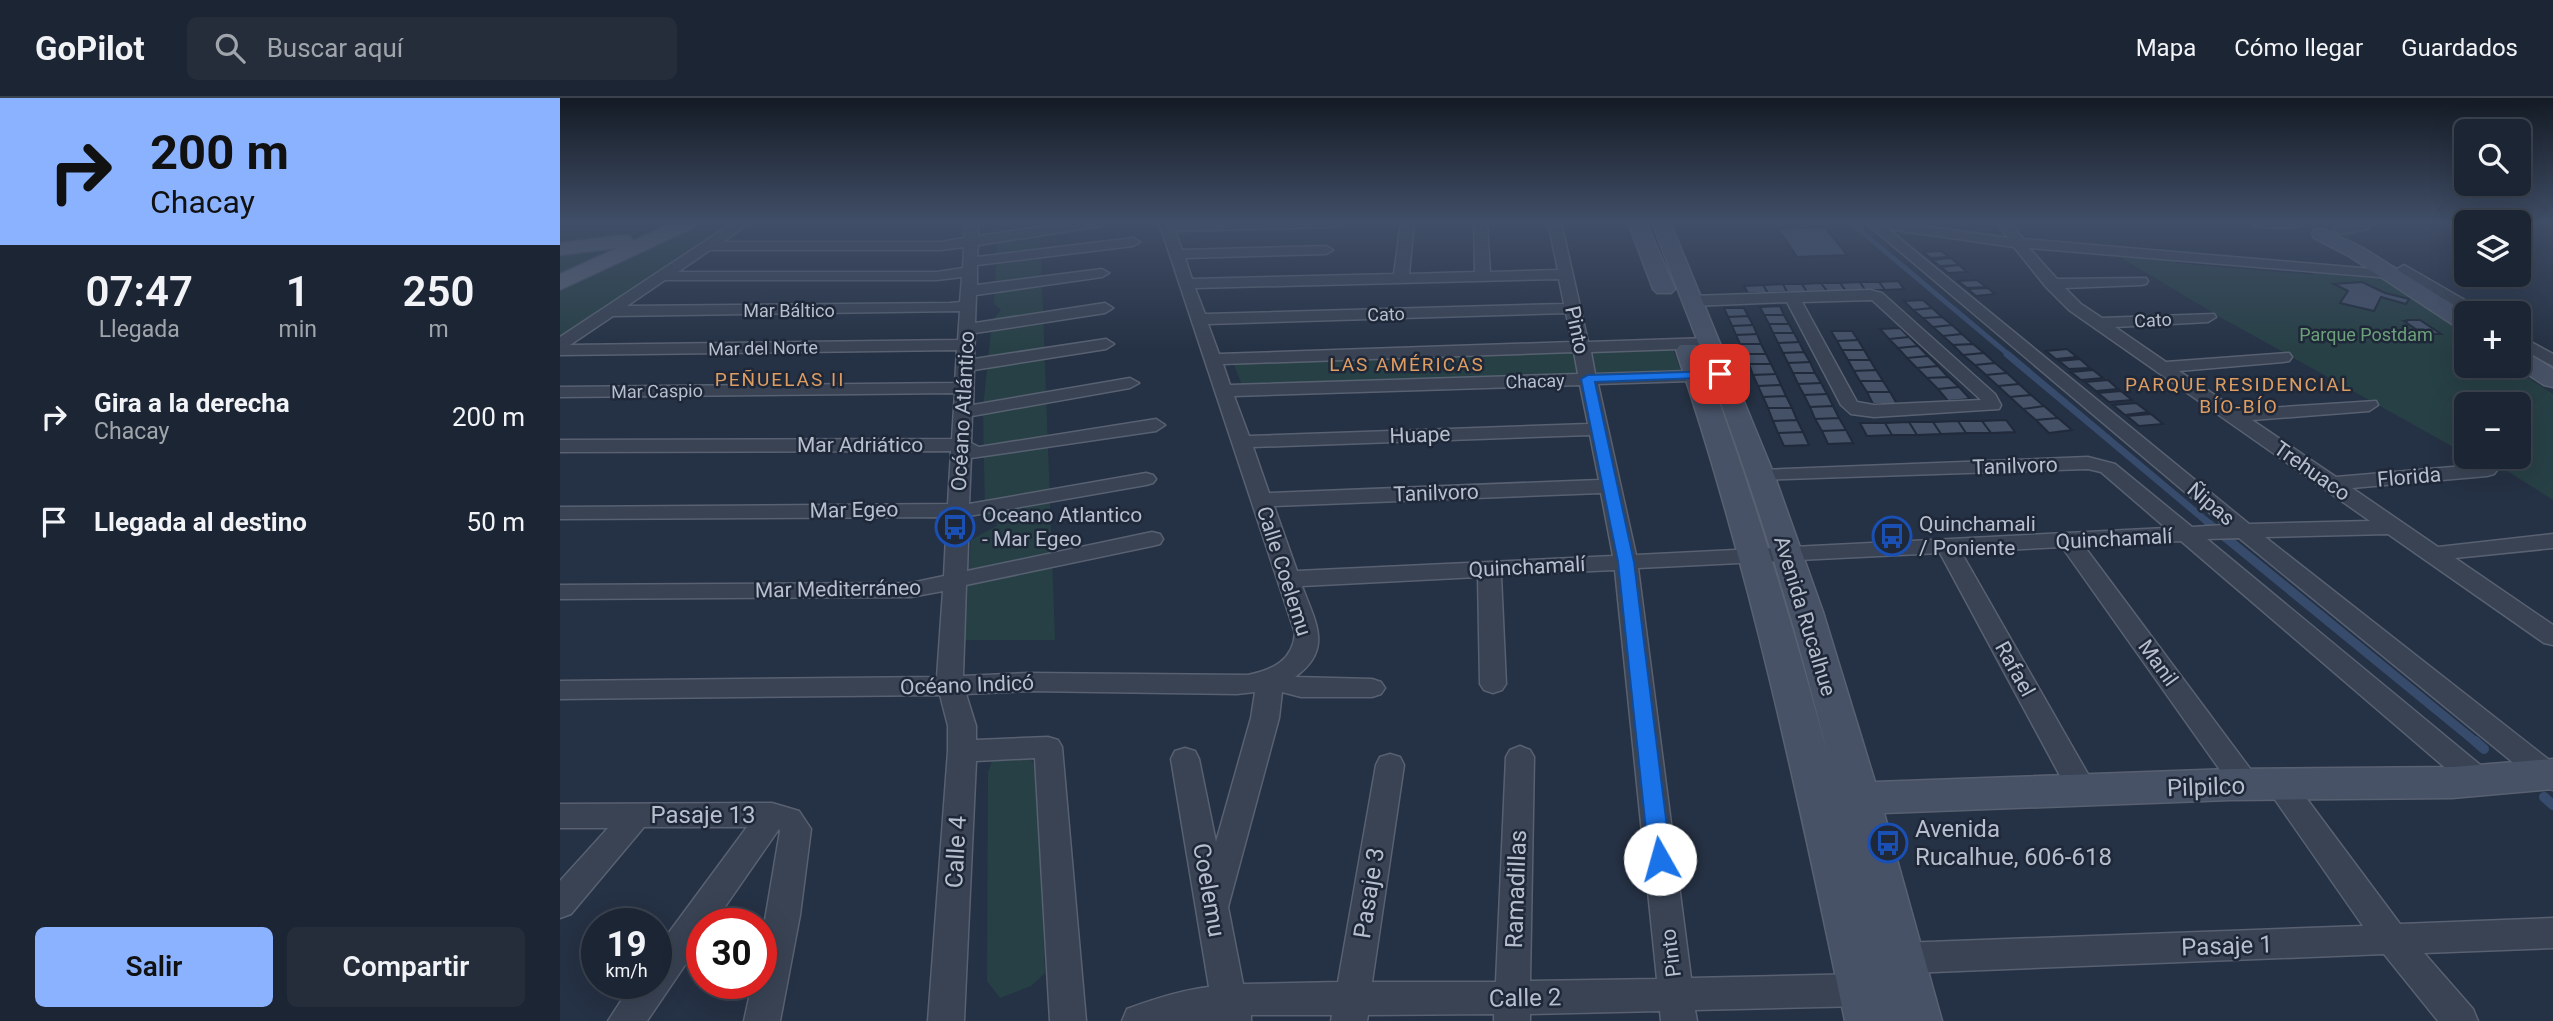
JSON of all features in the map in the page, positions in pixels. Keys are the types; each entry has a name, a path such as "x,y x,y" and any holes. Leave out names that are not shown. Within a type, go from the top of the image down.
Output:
{"main road":[{"path":"560,283 599,265"}],"street":[{"path":"560,344 678,265"},
{"path":"960,265 970,275"},
{"name":"Océano Atlántico","path":"950,685 970,265"},
{"path":"970,275 995,265"},
{"path":"662,276 970,275 1019,265"},
{"name":"Calle Coelemu","path":"1180,265 1308,641 1301,657 1293,666 1270,679"},
{"path":"1319,281 1323,265"},
{"path":"1401,278 1402,265"},
{"path":"1482,265 1483,276"},
{"name":"Pinto","path":"1564,265 1626,562 1678,1008"},
{"name":"Avenida Rucalhue","path":"1658,265 1697,344 1709,375 1859,798 1917,1021"},
{"name":"Avenida Rucalhue","path":"1678,265 1692,301 1697,344"},
{"name":"Ñipas","path":"1923,265 2239,532 2551,776"},
{"name":"Trehuaco","path":"2035,265 2067,301 2552,636"},
{"path":"2319,265 2397,271 2454,314"},
{"path":"2387,265 2454,301"},
{"name":"Mar Báltico","path":"609,311 950,308 970,275 1101,273"},
{"path":"1187,284 1566,274"},
{"path":"2051,284 2141,281"},
{"path":"1692,301 1796,305 1893,309 1989,398 1992,405 1858,410 1850,405 1796,305"},
{"name":"Mar del Norte","path":"560,350 967,337 1105,308"},
{"name":"Cato","path":"1199,319 1573,308"},
{"name":"Cato","path":"2098,323 2208,317"},
{"path":"965,366 1106,344"},
{"name":"Chacay","path":"1213,359 1697,344"},
{"path":"2531,348 2553,361"},
{"path":"2162,367 2283,357"},
{"path":"2531,366 2553,380"},
{"name":"Avenida Rucalhue","path":"1709,375 1761,476 1794,690 1866,1006"},
{"name":"Chacay","path":"1224,391 1709,375"},
{"path":"963,412 1130,383"},
{"name":"Mar Caspio","path":"560,392 964,388"},
{"path":"2232,416 2369,405"},
{"name":"Mar Adriático","path":"560,446 961,445 976,453 1156,425"},
{"name":"Huape","path":"1242,442 1598,429"},
{"name":"Tanilvoro","path":"1761,476 2088,463 2101,465"},
{"name":"Ñipas","path":"2101,465 2113,471 2196,534 2480,781"},
{"name":"Florida","path":"2332,484 2487,470"},
{"name":"Mar Egeo","path":"560,513 969,510 1146,479"},
{"name":"Tanilvoro","path":"1262,500 1610,485"},
{"name":"Quinchamalí","path":"1289,579 2196,534 2394,527"},
{"name":"Mar Mediterráneo","path":"560,592 911,590 1152,539"},
{"name":"Manil","path":"2070,541 2263,785 2460,1021"},
{"path":"2432,554 2553,541"},
{"name":"Rafael","path":"1948,548 2082,790"},
{"path":"1489,568 1493,684"},
{"path":"1212,911 1267,709 1270,679"},
{"name":"Océano Indicó","path":"560,690 922,687 1028,682 1237,685 1270,679 1301,688 1372,688"},
{"name":"Calle 4","path":"946,1021 962,751 962,726 950,685"},
{"path":"962,751 1048,747 1068,1021"},
{"name":"Ramadillas","path":"1512,1010 1520,757"},
{"name":"Coelemu","path":"1185,759 1231,1010"},
{"name":"Pasaje 3","path":"1350,1010 1390,765"},
{"name":"Pilpilco","path":"1859,798 2480,781 2551,776"},
{"path":"762,1021 784,915 796,829 788,818 772,815"},
{"name":"Pasaje 13","path":"560,816 772,815"},
{"name":"Pasaje 13","path":"672,956 772,815"},
{"path":"560,904 637,816"},
{"name":"Pasaje 1","path":"1901,958 2553,933"},
{"path":"1866,1006 1901,958"},
{"path":"626,1021 641,999"},
{"name":"Calle 2","path":"1140,1021 1189,1006 1231,1010 1512,1010 1866,1006"}],"green space":[{"path":"560,265 589,265 560,278"},
{"path":"611,265 670,265 560,336 560,288"},
{"path":"996,265 1041,265 1055,640 962,640 971,540 998,525 993,518 985,515 983,408 992,321 1001,310 994,304"},
{"name":"Parque Postdam","path":"2133,265 2201,265 2315,275 2303,268 2385,280 2454,327 2454,378 2528,378 2553,394 2553,500 2502,469 2531,469 2531,392 2454,392 2454,447 2220,317"},
{"path":"1672,347 1682,373 1594,374 1590,353 1593,349"},
{"path":"1567,350 1577,353 1581,373 1574,376 1243,388 1233,362"},
{"path":"1012,757 1031,760 1036,768 1045,973 1031,986 1000,998 987,981 988,772 992,761"}],"building":[{"path":"1959,265 1967,272 1948,273 1941,267"},
{"path":"1977,280 1986,287 1967,288 1958,281"},
{"path":"1898,281 1904,289 1885,290 1879,282"},
{"path":"1860,282 1879,282 1885,290 1865,290"},
{"path":"1860,282 1865,290 1846,291 1840,283"},
{"path":"2362,282 2385,293 2409,299 2406,304 2381,297 2374,311 2340,303 2348,291 2334,284"},
{"path":"1821,283 1840,283 1846,291 1827,291"},
{"path":"1821,283 1827,291 1807,292 1802,284"},
{"path":"1783,284 1802,284 1807,292 1787,292"},
{"path":"1783,284 1787,292 1768,293 1763,285"},
{"path":"1763,285 1768,293 1748,293 1744,286"},
{"path":"1988,288 1995,294 1976,296 1968,289"},
{"path":"1923,300 1932,308 1913,310 1904,301"},
{"path":"1780,306 1784,315 1764,315 1760,307"},
{"path":"1724,308 1744,308 1748,316 1728,317"},
{"path":"1932,308 1942,317 1923,318 1913,310"},
{"path":"1764,315 1784,315 1789,324 1769,324"},
{"path":"1748,316 1753,325 1732,326 1728,317"},
{"path":"1942,317 1952,325 1933,327 1923,318"},
{"path":"2406,320 2420,320 2441,334 2423,334 2404,321 2408,321"},
{"path":"1769,324 1789,324 1794,333 1773,333"},
{"path":"1753,325 1757,334 1736,335 1732,326"},
{"path":"1952,325 1962,334 1943,336 1933,327"},
{"path":"1900,328 1909,337 1889,339 1880,329"},
{"path":"1831,331 1852,331 1858,340 1837,341"},
{"path":"1773,333 1794,333 1799,342 1778,343"},
{"path":"1757,334 1761,344 1740,344 1736,335"},
{"path":"1962,334 1973,344 1953,345 1943,336"},
{"path":"1909,337 1918,346 1898,348 1889,339"},
{"path":"1858,340 1864,350 1842,350 1837,341"},
{"path":"1799,342 1804,352 1783,353 1778,343"},
{"path":"1740,344 1761,344 1766,354 1744,354"},
{"path":"1973,344 1984,353 1963,355 1953,345"},
{"path":"1918,346 1928,356 1907,358 1898,348"},
{"path":"2067,349 2077,357 2056,359 2046,351"},
{"path":"1842,350 1864,350 1870,360 1848,360"},
{"path":"1804,352 1810,362 1788,363 1783,353"},
{"path":"1984,353 1995,363 1975,365 1963,355"},
{"path":"1744,354 1766,354 1771,364 1749,364"},
{"path":"1928,356 1938,366 1917,368 1907,358"},
{"path":"2080,359 2090,368 2069,369 2059,361"},
{"path":"1848,360 1870,360 1876,370 1854,371"},
{"path":"1810,362 1815,373 1793,373 1788,363"},
{"path":"1995,363 2007,373 1986,375 1975,365"},
{"path":"1749,364 1771,364 1776,374 1753,375"},
{"path":"1938,366 1948,377 1927,378 1917,368"},
{"path":"1876,370 1883,381 1860,381 1854,371"},
{"path":"2093,370 2103,378 2081,380 2071,372"},
{"path":"1793,373 1815,373 1821,383 1798,384"},
{"path":"2007,373 2019,384 1998,386 1986,375"},
{"path":"1776,374 1781,385 1758,386 1753,375"},
{"path":"1948,377 1959,387 1938,389 1927,378"},
{"path":"2108,380 2118,389 2096,391 2085,382"},
{"path":"1860,381 1883,381 1890,392 1867,392"},
{"path":"1821,383 1827,394 1804,395 1798,384"},
{"path":"2019,384 2031,395 2010,397 1998,386"},
{"path":"1781,385 1786,396 1763,397 1758,386"},
{"path":"1959,387 1970,399 1948,401 1938,389"},
{"path":"2121,391 2132,400 2109,402 2098,393"},
{"path":"1867,392 1890,392 1897,404 1873,404"},
{"path":"1827,394 1833,406 1810,407 1804,395"},
{"path":"2031,395 2044,406 2023,409 2010,397"},
{"path":"1786,396 1792,408 1768,408 1763,397"},
{"path":"2136,403 2148,412 2125,415 2113,405"},
{"path":"1833,406 1839,418 1815,419 1810,407"},
{"path":"2044,406 2058,418 2036,420 2023,409"},
{"path":"1768,408 1792,408 1797,420 1773,421"},
{"path":"2151,414 2163,424 2139,426 2127,416"},
{"path":"1839,418 1846,430 1822,431 1815,419"},
{"path":"2058,418 2072,430 2049,433 2036,420"},
{"path":"1797,420 1803,432 1778,433 1773,421"},
{"path":"2006,420 2015,432 1991,433 1982,421"},
{"path":"1958,421 1982,421 1991,433 1966,433"},
{"path":"1958,421 1966,433 1941,434 1933,422"},
{"path":"1909,422 1917,435 1892,435 1885,423"},
{"path":"1909,422 1933,422 1941,434 1917,435"},
{"path":"1860,423 1885,423 1892,435 1867,436"},
{"path":"1846,430 1853,443 1828,444 1822,431"},
{"path":"1803,432 1809,445 1784,446 1778,433"}],"waterway":[{"path":"1901,265 2009,355"},
{"path":"2007,354 2211,525"},
{"path":"2209,524 2477,743"},
{"path":"2475,741 2484,749"},
{"path":"2544,797 2553,805"}],"place":[{"name":"Oceano Atlantico - Mar Egeo","path":"955,527"},
{"name":"Quinchamali / Poniente","path":"1892,536"},
{"name":"Avenida Rucalhue, 606-618","path":"1888,843"}],"district":[{"name":"LAS AMÉRICAS","path":"1407,364"},
{"name":"PEÑUELAS II","path":"780,379"},
{"name":"PARQUE RESIDENCIAL BÍO-BÍO","path":"2239,395"}],"route":[{"path":"1660,859 1626,562 1588,379 1720,374"}]}
